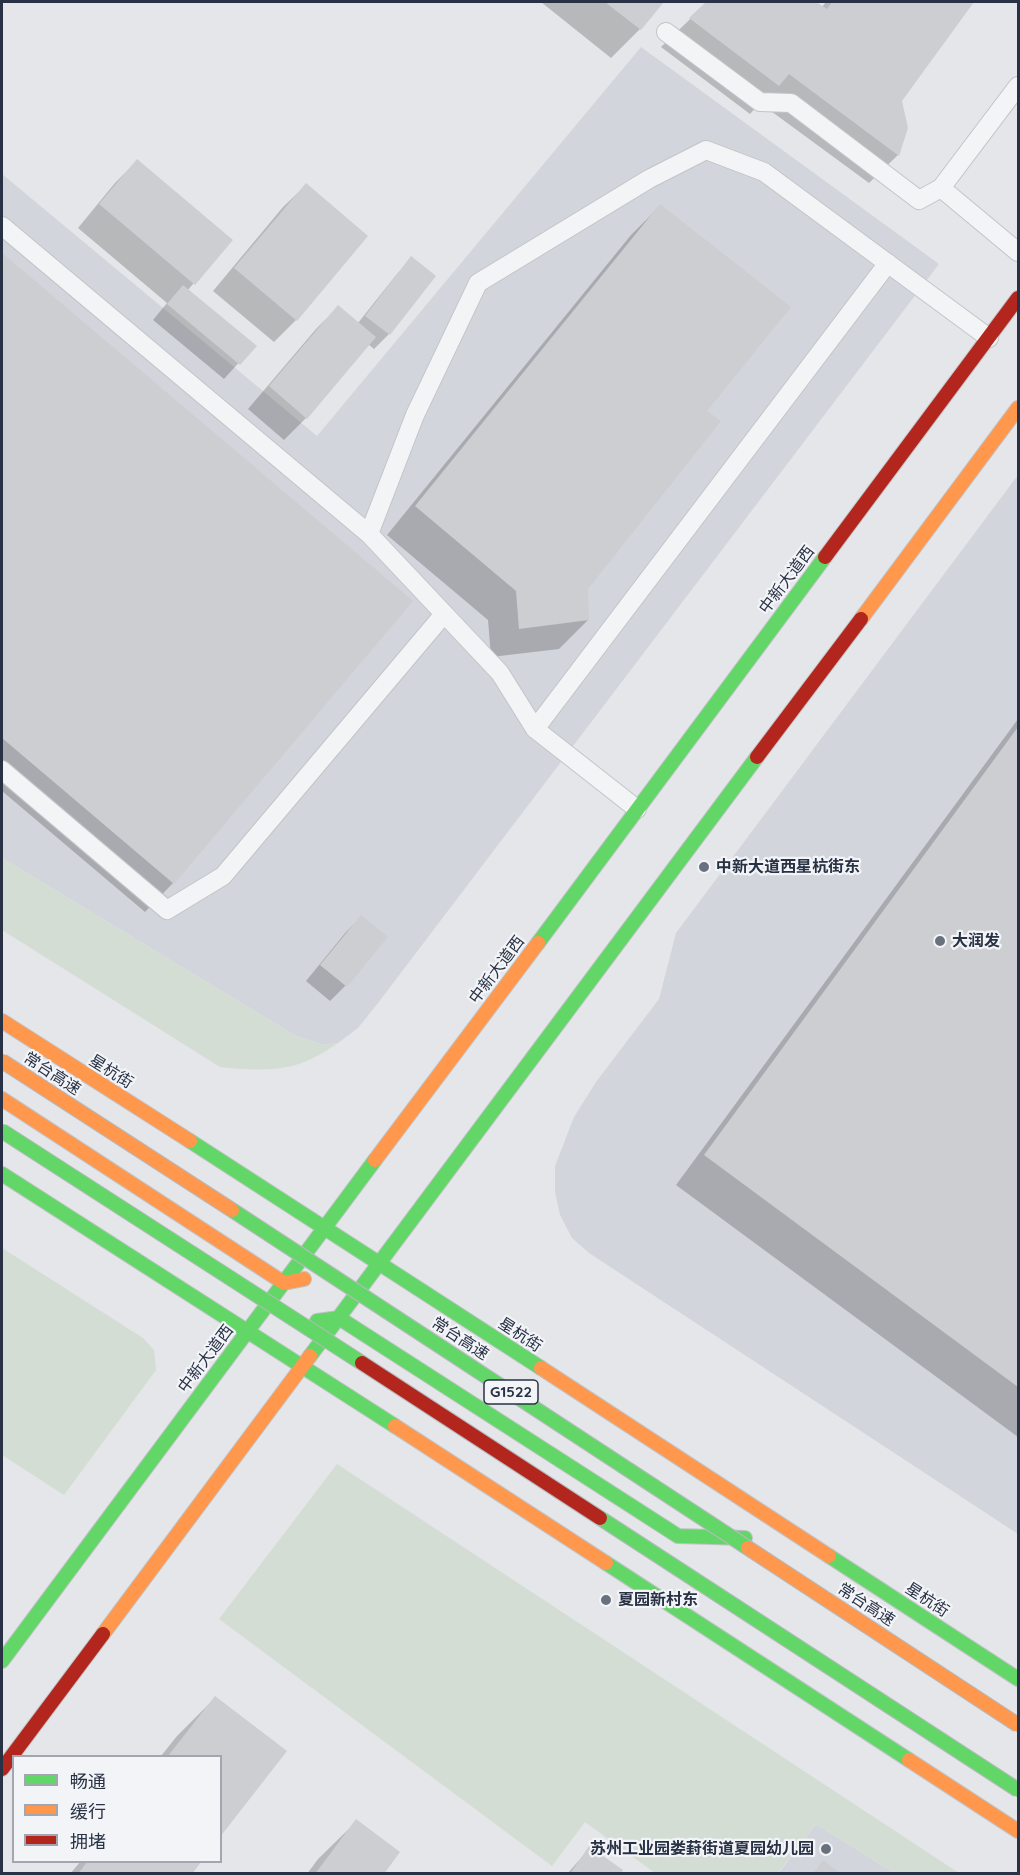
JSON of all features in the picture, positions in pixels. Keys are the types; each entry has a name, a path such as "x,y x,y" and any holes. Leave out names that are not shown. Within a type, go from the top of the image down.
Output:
{"main road":[{"name":"中新大道西","path":"2,1661 1018,298"},
{"path":"12,1755 1018,408"},
{"name":"星杭街","path":"2,1022 325,1227 1018,1679"},
{"name":"常台高速","path":"2,1061 1018,1725"},
{"path":"2,1099 284,1282 379,1263"},
{"path":"2,1131 1018,1790"},
{"path":"2,1174 1018,1831"},
{"path":"248,1332 339,1318 678,1536 758,1538"},
{"path":"782,1539 804,1540"},
{"path":"2,1769 12,1756"}],"lane":[{"path":"666,32 760,102 791,103 918,200 941,188 1018,86"},
{"path":"369,534 415,415 478,283 649,179 706,150 765,172 989,338"},
{"path":"941,188 1018,252"},
{"path":"2,226 369,534 500,672 535,729 637,809"},
{"path":"535,729 888,263"},
{"path":"2,770 166,910 223,876 444,614"}],"shaded area":[{"path":"641,47 939,264 358,1028 338,1043 324,1045 296,1036 2,858 2,174 317,436"},
{"path":"1018,475 1018,1534 589,1253 572,1238 560,1215 555,1192 555,1166 574,1117 596,1082 659,999 676,933"},
{"path":"2,858 296,1036 324,1045 338,1043 302,1063 291,1066 255,1069 220,1067 2,930"},
{"path":"2,1248 143,1338 154,1350 156,1370 64,1495 2,1455"},
{"path":"337,1464 959,1873 894,1873 816,1824 778,1873 655,1873 585,1822 552,1866 219,1619"},
{"name":"苏州工业园娄葑街道夏园幼儿园","path":"816,1824 894,1873 778,1874"}],"building":[{"path":"605,2 664,2 641,30"},
{"path":"706,2 816,2 827,9 832,2 974,2 902,101 908,128 899,156 789,74 779,86 689,18"},
{"path":"137,159 233,240 195,285 99,204"},
{"path":"306,183 368,236 297,321 234,268"},
{"path":"660,204 791,307 707,411 721,421 588,589 589,620 519,629 516,591 415,506"},
{"path":"2,253 413,601 174,884 2,738"},
{"path":"411,256 436,276 390,335 365,316"},
{"path":"183,285 257,346 240,365 167,304"},
{"path":"338,305 376,337 307,419 269,386"},
{"name":"大润发","path":"1018,727 1018,1387 704,1155"},
{"path":"361,915 388,937 347,987 320,965"},
{"path":"215,1696 287,1751 222,1834 222,1755 169,1755"},
{"path":"356,1819 400,1852 384,1874 315,1874"},
{"path":"589,1846 623,1870 621,1874 570,1874"},
{"path":"823,1860 841,1874 813,1874"},
{"path":"86,1863 200,1863 192,1874 78,1874"}],"traffic: fast":[{"path":"538,943 825,557"},
{"path":"310,1356 757,757"},
{"path":"2,1131 362,1363"},
{"path":"190,1141 541,1368"},
{"path":"2,1661 375,1160"},
{"path":"2,1174 395,1426"},
{"path":"232,1210 748,1548"},
{"path":"317,1321 339,1318 678,1536 745,1538"},
{"path":"600,1518 1018,1790"},
{"path":"829,1556 1018,1679"},
{"path":"606,1563 909,1760"}],"traffic: slow":[{"path":"861,619 1018,408"},
{"path":"375,1160 538,943"},
{"path":"2,1021 190,1141"},
{"path":"2,1061 232,1210"},
{"path":"2,1099 284,1283 304,1279"},
{"path":"103,1634 310,1356"},
{"path":"541,1368 829,1556"},
{"path":"395,1426 606,1563"},
{"path":"748,1548 1018,1725"},
{"path":"909,1760 1018,1831"}],"traffic: jam":[{"path":"825,557 1018,298"},
{"path":"757,757 861,619"},
{"path":"362,1363 600,1518"},
{"path":"12,1755 103,1634"},
{"path":"2,1769 12,1756"}],"place":[{"name":"中新大道西星杭街东","path":"704,867"},
{"name":"大润发","path":"940,941"},
{"name":"夏园新村东","path":"606,1600"},
{"name":"苏州工业园娄葑街道夏园幼儿园","path":"826,1849"}]}
